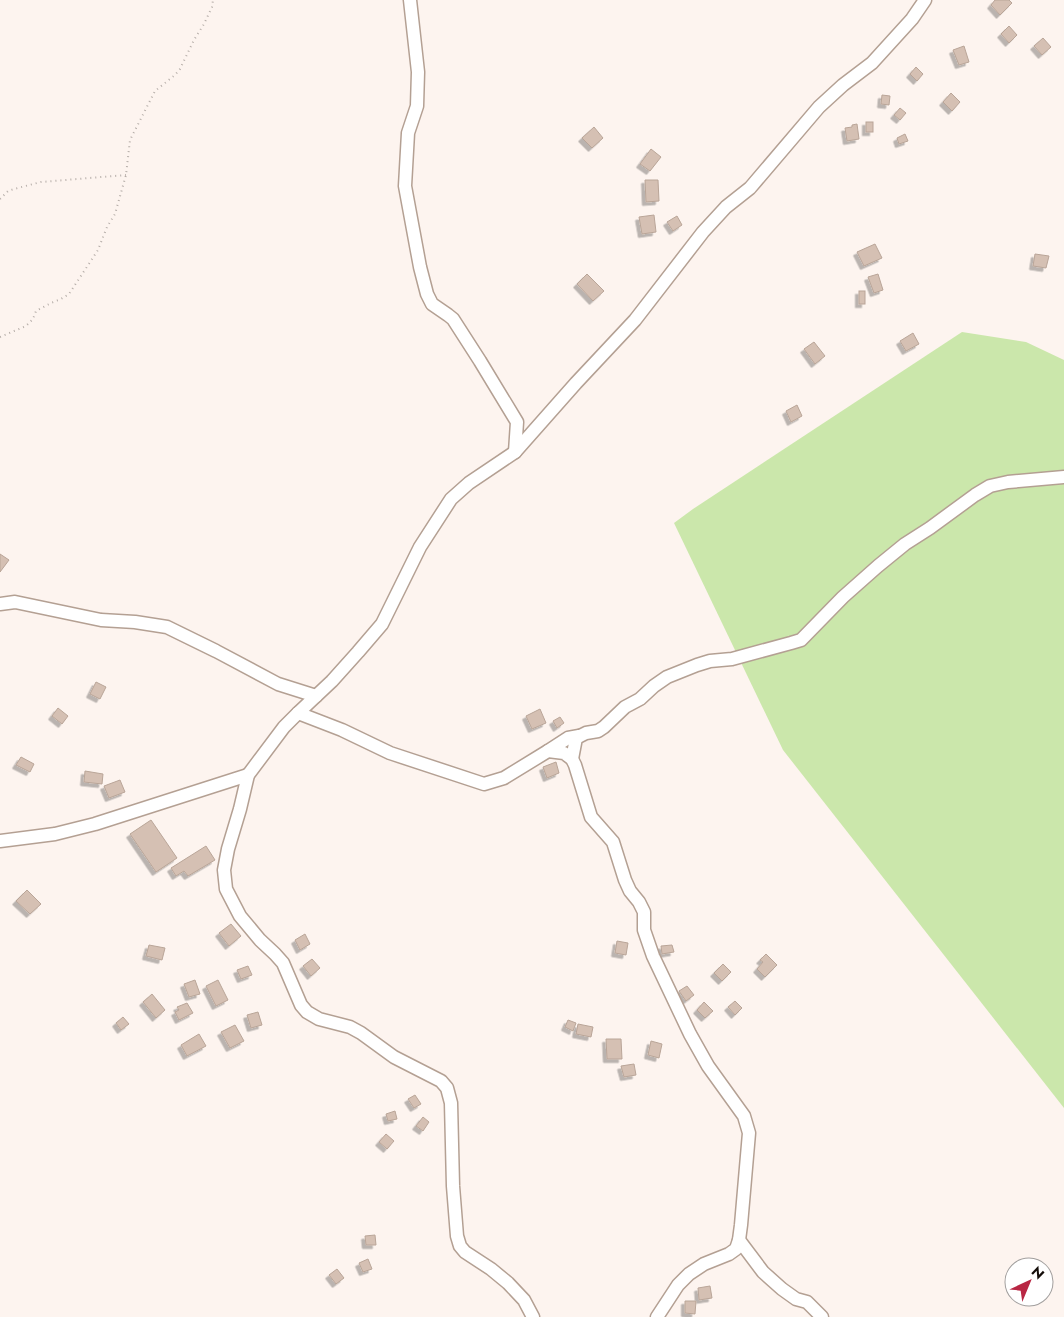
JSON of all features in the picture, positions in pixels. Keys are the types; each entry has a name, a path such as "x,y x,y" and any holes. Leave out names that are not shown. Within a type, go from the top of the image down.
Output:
{"street":[{"path":"410,0 418,72 418,106 408,133 405,186 420,267 427,294 432,304 453,319 517,422 515,452"},
{"path":"533,1317 524,1300 508,1284 491,1269 465,1252 460,1246 457,1236 451,1103 447,1088 441,1081 394,1057 356,1030 319,1019 307,1012 301,1004 283,963 240,916 226,889 224,870 248,775 284,727 332,681 382,624 420,547 451,500 469,482 515,452 599,357 635,320 703,232 726,208 750,188 819,107 843,85 872,63 912,19 925,0"},
{"path":"298,713 342,730 390,753 484,784 504,778 568,738 598,731 625,707 640,700 654,686 674,674 710,661 732,659 800,640 843,597 905,544 990,486 1008,482 1064,477"},
{"path":"0,604 15,602 101,620 135,622 167,627 278,684 316,696"},
{"path":"579,736 576,738 572,759 591,817 613,842 625,880 644,912 644,930 653,956 690,1034 708,1066 744,1116 749,1133 741,1225 736,1249 688,1274 678,1285 657,1317"},
{"path":"548,751 564,753 572,759"},
{"path":"0,841 55,834 96,824 248,775"},
{"path":"739,1240 764,1272 782,1289 796,1298 807,1302 822,1317"}],"path":[{"path":"0,337 26,326 33,319 36,311 70,294 98,250 107,227 115,214 126,175 130,140 155,91 180,69 204,24 212,7 213,0"},
{"path":"0,199 8,191 41,182 126,175"}],"green space":[{"path":"962,332 1026,342 1064,360 1064,1108 783,750 674,523"}],"building":[{"path":"995,0 1009,0 1012,3 1000,15 991,5"},
{"path":"1009,26 1017,35 1009,43 1001,34"},
{"path":"1043,38 1051,47 1042,55 1034,46"},
{"path":"964,46 969,62 959,65 953,50"},
{"path":"916,67 923,74 917,81 910,74"},
{"path":"951,93 960,102 952,111 943,102"},
{"path":"882,95 890,96 889,105 881,104"},
{"path":"900,108 906,113 900,120 894,115"},
{"path":"866,122 873,122 873,132 866,132"},
{"path":"857,124 859,139 847,141 845,128"},
{"path":"594,127 603,138 592,148 582,138"},
{"path":"905,134 908,141 899,144 897,138"},
{"path":"651,149 661,157 650,171 640,164"},
{"path":"645,180 658,180 659,201 646,202"},
{"path":"654,215 656,232 642,234 639,217"},
{"path":"677,216 682,225 673,231 667,222"},
{"path":"875,244 882,258 864,266 857,252"},
{"path":"1035,254 1049,256 1046,268 1033,266"},
{"path":"587,274 604,291 593,301 577,284"},
{"path":"878,274 883,290 874,293 868,277"},
{"path":"859,291 865,291 865,304 859,304"},
{"path":"913,333 919,344 906,351 900,341"},
{"path":"814,342 825,356 815,364 804,349"},
{"path":"797,405 802,416 791,422 786,411"},
{"path":"0,554 9,560 0,572"},
{"path":"96,682 106,687 100,699 90,694"},
{"path":"58,708 68,716 62,724 52,716"},
{"path":"540,709 546,723 532,729 526,716"},
{"path":"560,717 564,723 557,728 553,721"},
{"path":"21,757 34,764 30,772 16,765"},
{"path":"556,762 559,773 547,778 543,767"},
{"path":"85,771 103,774 102,784 84,782"},
{"path":"120,780 125,792 109,798 104,786"},
{"path":"151,820 177,858 156,872 130,834"},
{"path":"206,846 215,860 188,876 184,871 176,876 171,868"},
{"path":"27,890 41,904 30,914 16,901"},
{"path":"231,924 241,936 229,946 219,933"},
{"path":"305,934 310,944 300,950 295,940"},
{"path":"617,941 628,943 626,955 615,953"},
{"path":"149,945 165,948 162,960 146,956"},
{"path":"672,945 674,952 662,954 661,946"},
{"path":"766,954 777,965 765,977 757,969 763,962 760,960"},
{"path":"312,959 320,968 311,976 303,966"},
{"path":"723,964 731,972 722,981 714,973"},
{"path":"248,966 252,975 241,979 237,970"},
{"path":"195,980 200,994 189,997 184,984"},
{"path":"218,980 228,1000 216,1006 206,986"},
{"path":"687,986 694,995 686,1001 679,991"},
{"path":"152,994 165,1010 156,1018 143,1002"},
{"path":"735,1001 742,1008 735,1015 728,1007"},
{"path":"704,1002 713,1011 705,1018 697,1010"},
{"path":"187,1003 193,1013 179,1020 175,1012 179,1010 177,1007"},
{"path":"258,1012 262,1025 251,1028 247,1015"},
{"path":"123,1017 129,1024 121,1030 116,1023"},
{"path":"568,1020 576,1023 573,1031 565,1027"},
{"path":"578,1024 593,1027 591,1037 576,1034"},
{"path":"235,1025 244,1041 230,1048 221,1032"},
{"path":"199,1034 206,1046 187,1056 181,1045"},
{"path":"606,1039 621,1039 622,1059 607,1059"},
{"path":"651,1041 662,1044 659,1058 648,1055"},
{"path":"634,1064 636,1075 624,1077 621,1066"},
{"path":"415,1095 421,1104 414,1108 408,1099"},
{"path":"395,1111 397,1119 388,1121 386,1114"},
{"path":"423,1117 429,1122 423,1131 416,1126"},
{"path":"386,1134 394,1141 387,1149 379,1142"},
{"path":"375,1235 376,1245 366,1245 365,1236"},
{"path":"368,1259 372,1269 363,1272 359,1263"},
{"path":"337,1269 344,1278 336,1284 329,1275"},
{"path":"710,1286 712,1298 699,1300 698,1288"},
{"path":"685,1301 696,1301 695,1314 685,1313"}]}
